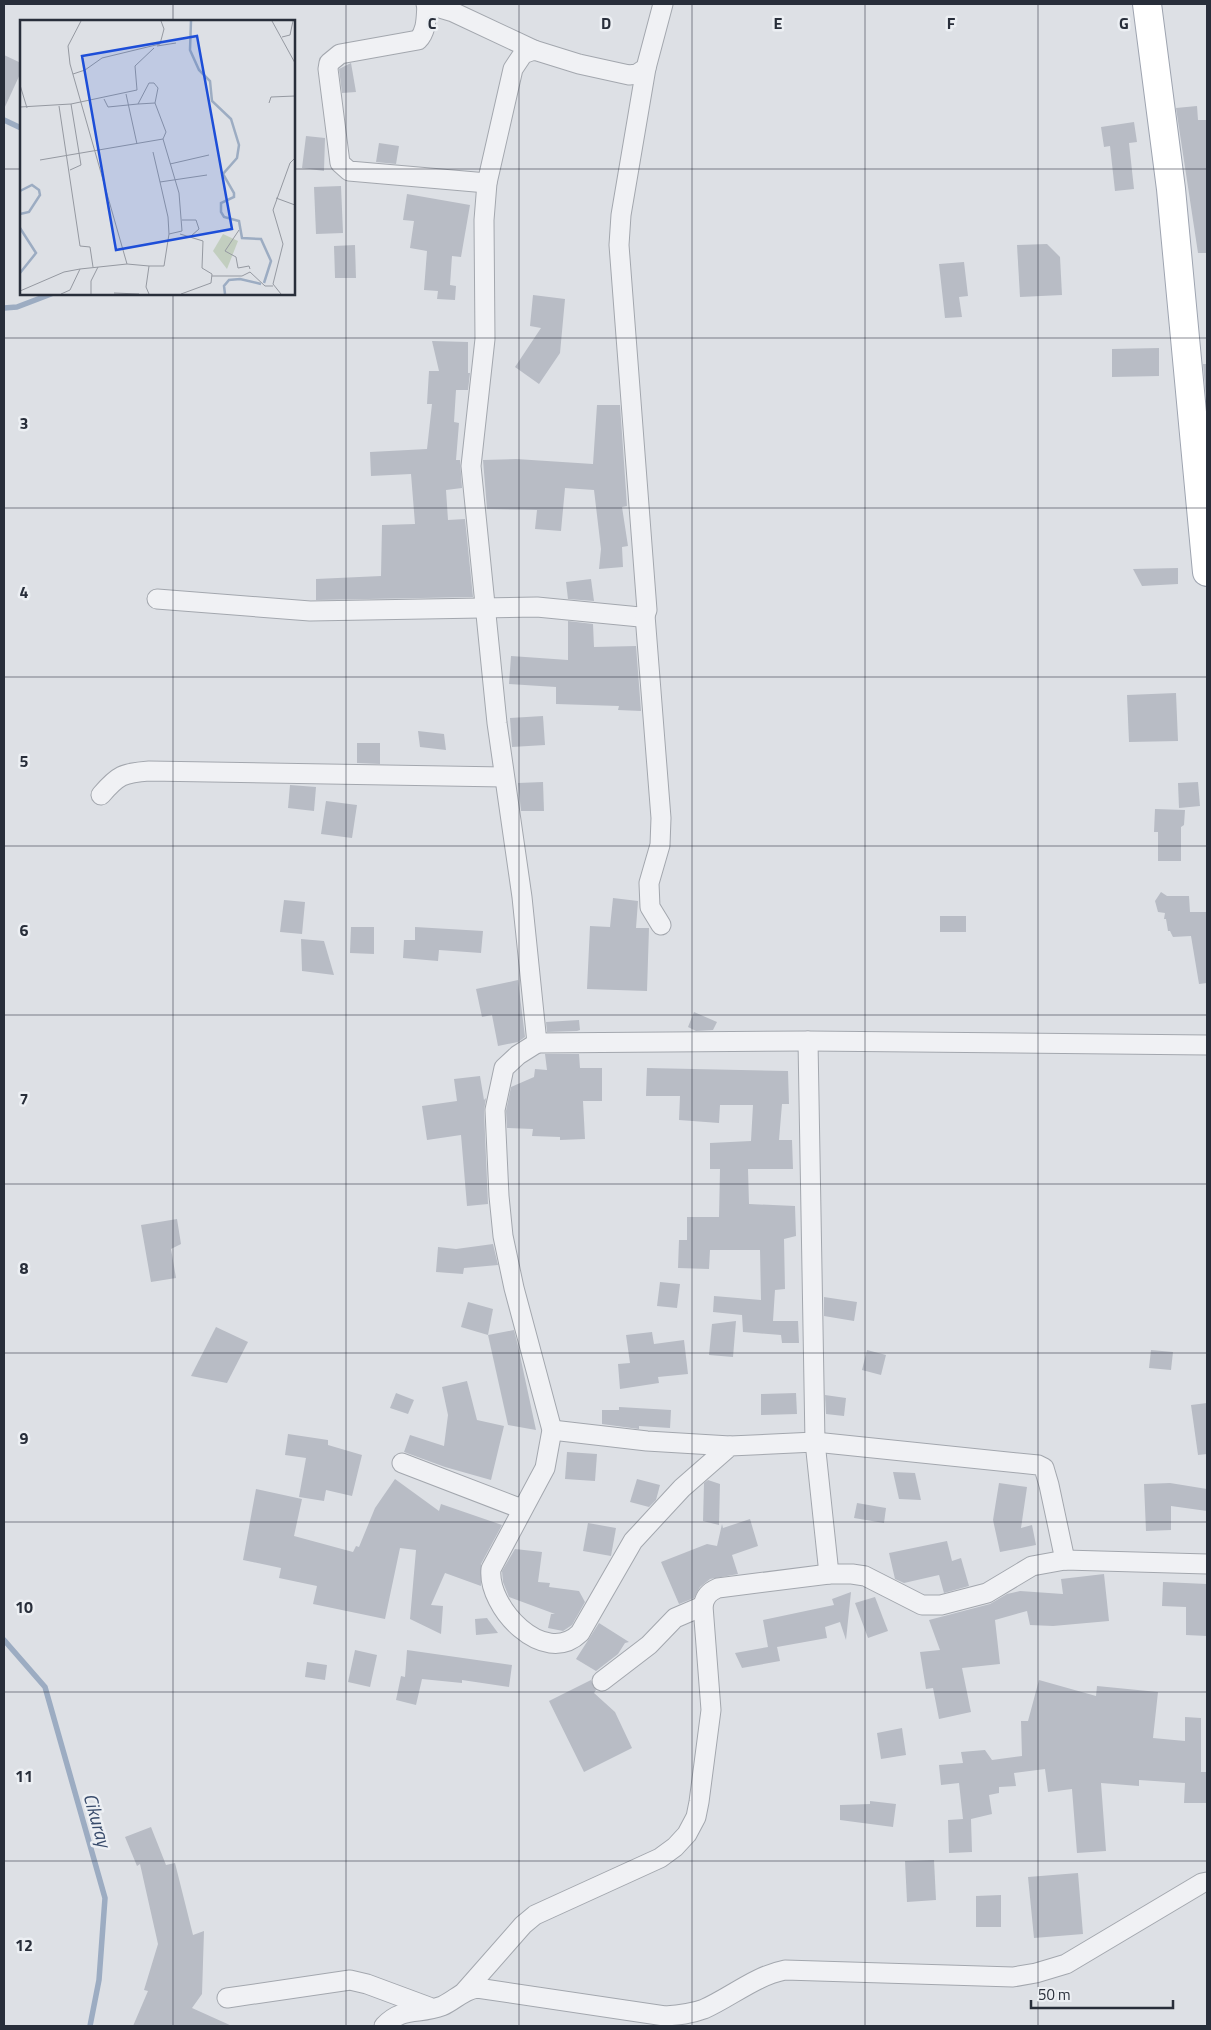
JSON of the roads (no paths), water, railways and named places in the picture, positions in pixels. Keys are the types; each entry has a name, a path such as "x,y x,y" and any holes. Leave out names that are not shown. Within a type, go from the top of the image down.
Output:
{"main road":[{"path":"1147,4 1171,189 1207,572"}],"street":[{"path":"487,184 349,171 340,163 328,69 329,63 340,54 418,40 425,29 427,4 452,12 534,50 578,64 629,75 637,74 646,68"},
{"path":"661,925 650,907 649,883 660,845 661,818 619,245 622,215 646,68 663,4"},
{"path":"534,50 523,54 513,69 487,184 484,220 485,339 471,466 504,777 522,897 537,1043"},
{"path":"157,600 300,610 544,608 640,617 645,615"},
{"path":"101,795 116,778 126,773 149,771 504,777"},
{"path":"808,1041 815,1442 829,1574"},
{"path":"730,1446 682,1488 633,1541 580,1633 572,1640 563,1644 547,1644 530,1636 505,1609 492,1586 493,1564 545,1468 552,1430 514,1288 503,1236 499,1196 495,1110 504,1068 518,1054 537,1043 808,1041 1207,1045"},
{"path":"552,1430 639,1440 730,1446 815,1442 1038,1465 1044,1468 1049,1485 1065,1560"},
{"path":"402,1463 522,1509"},
{"path":"384,2026 398,2014 446,2004 465,1991 523,1925 535,1915 660,1858 675,1847 687,1834 696,1817 700,1802 711,1718 704,1606 706,1596 718,1588 829,1574 865,1576 922,1605 942,1605 987,1593 1032,1566 1065,1560 1207,1564"},
{"path":"602,1681 649,1645 675,1618 704,1606"},
{"path":"465,1991 482,1988 665,2016 694,2013 705,2009 764,1976 785,1970 1013,1977 1066,1964 1202,1883 1207,1882"},
{"path":"227,1998 350,1980 367,1984 433,2008"}],"waterway":[{"name":"Cikuray","path":"4,120 20,128"},
{"name":"Cikuray","path":"4,308 17,307 48,295"},
{"name":"Cikuray","path":"4,1640 45,1687 105,1898 99,1980 90,2026"}]}
